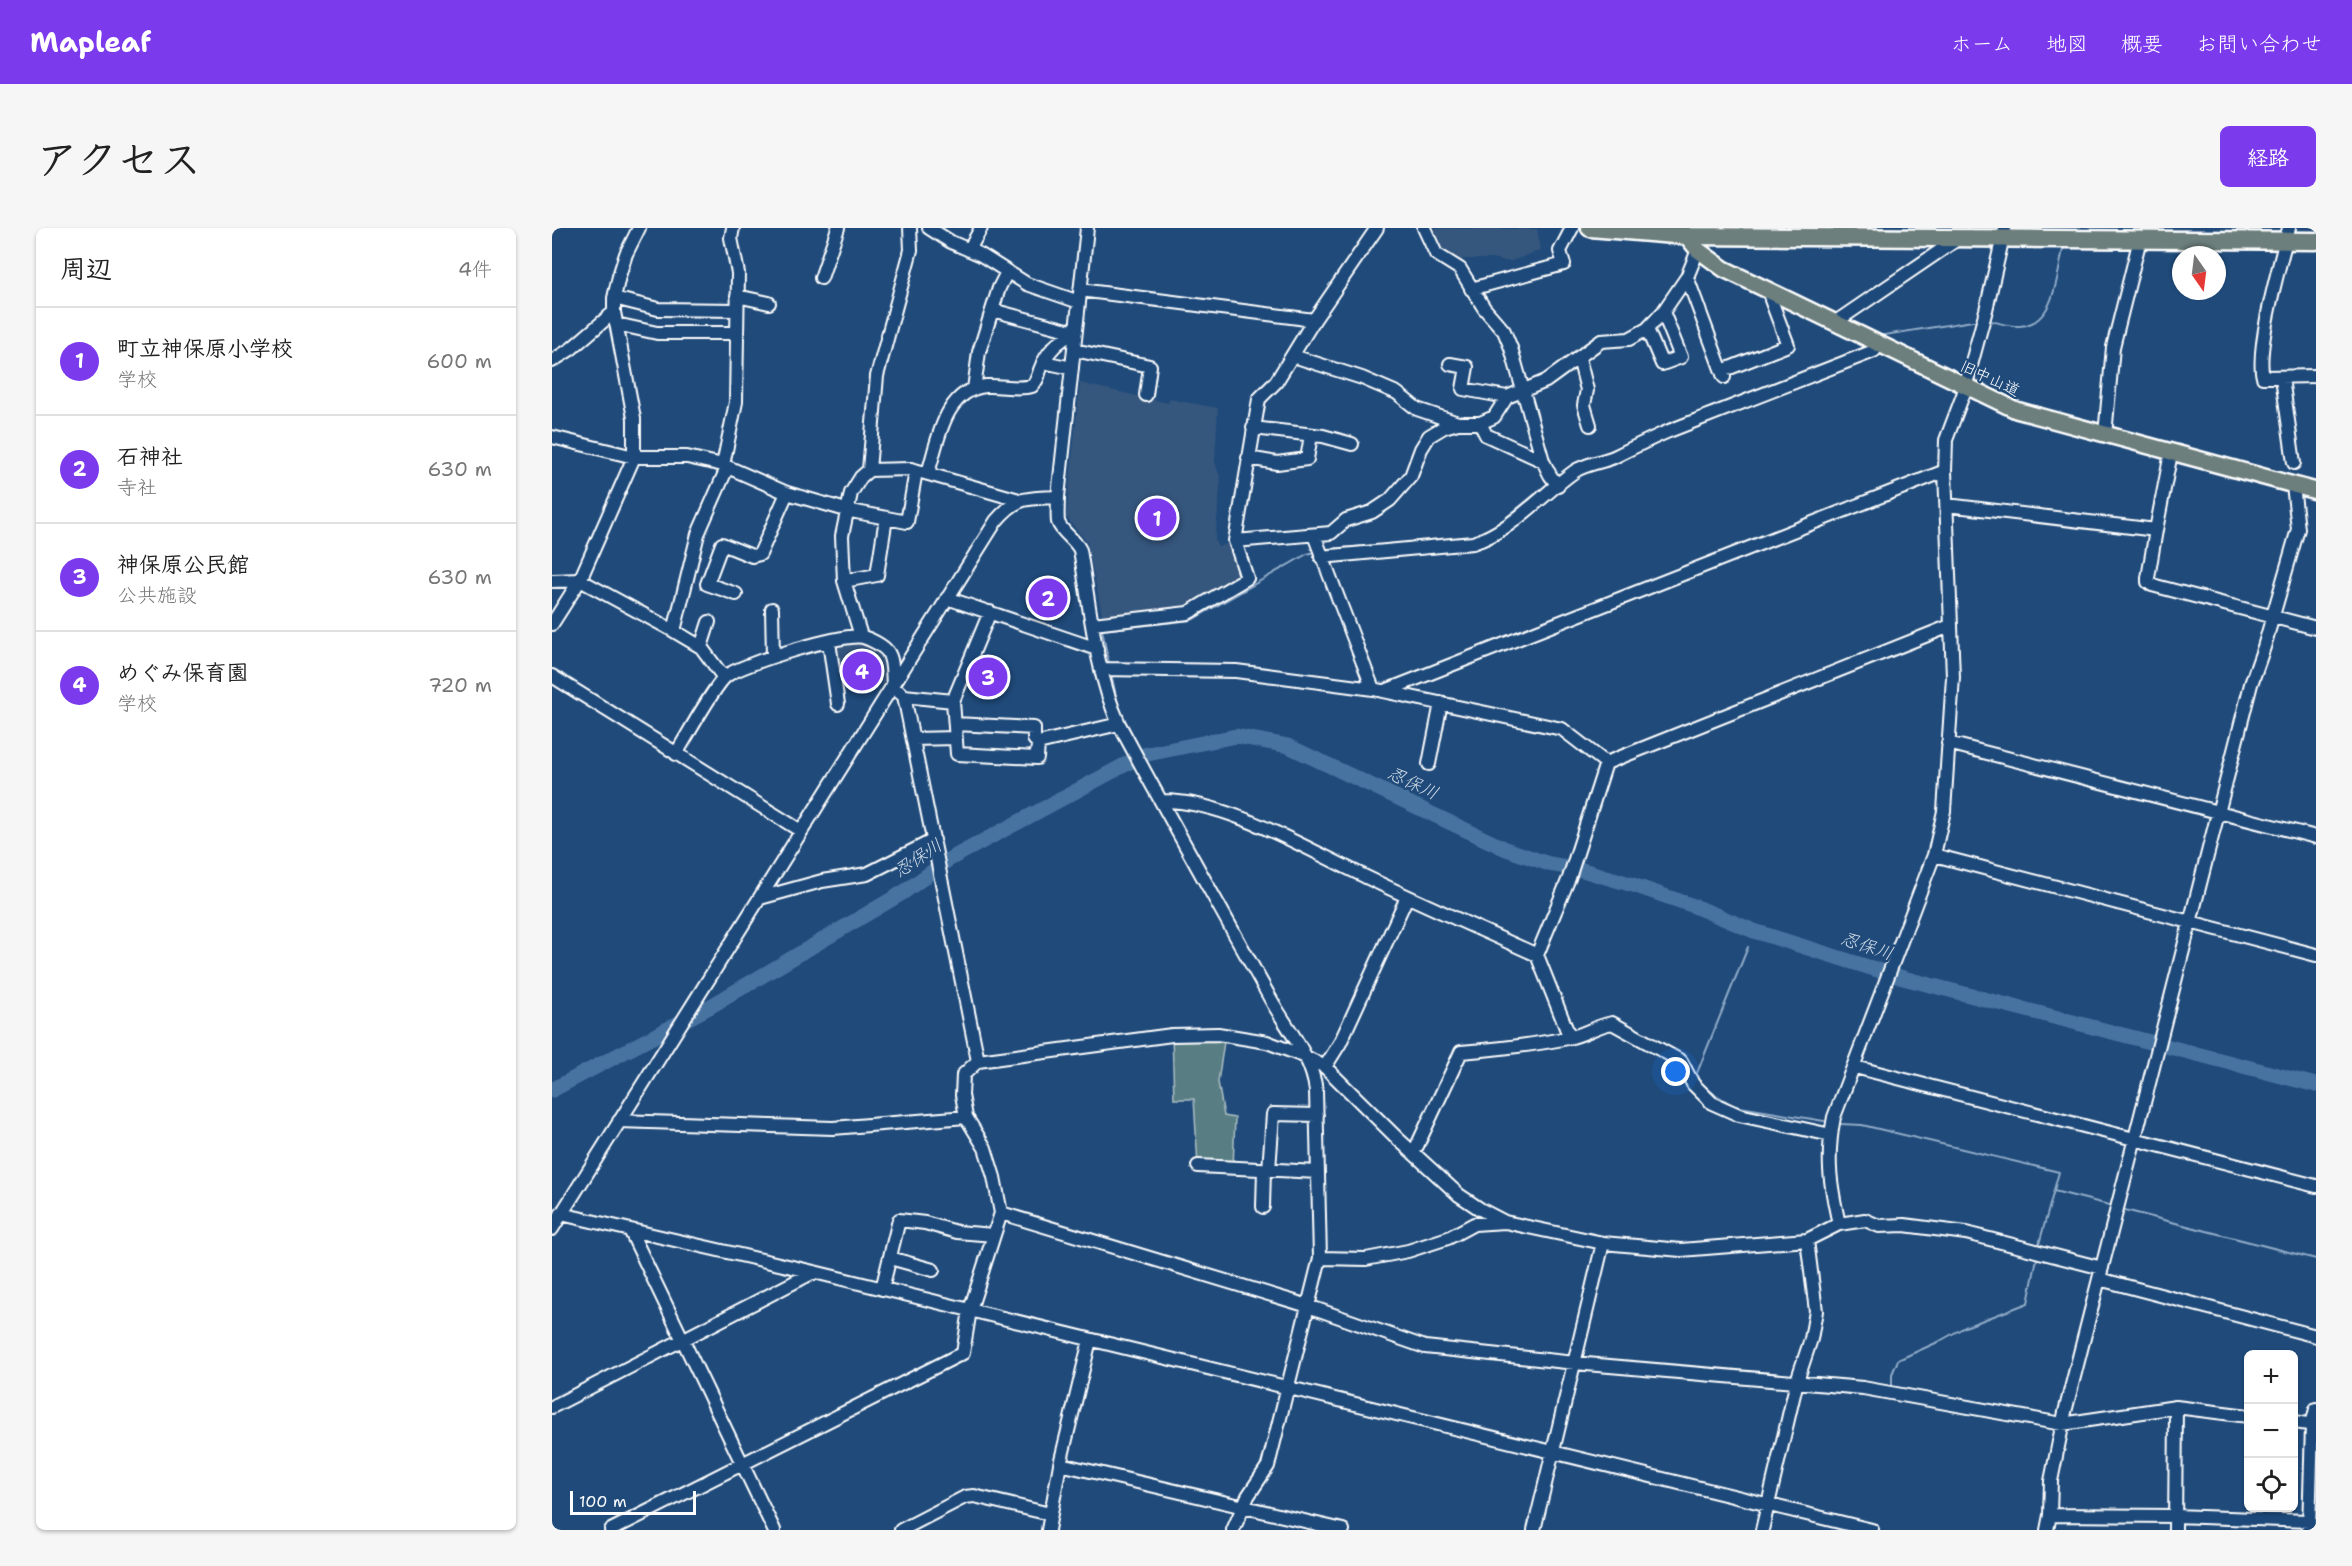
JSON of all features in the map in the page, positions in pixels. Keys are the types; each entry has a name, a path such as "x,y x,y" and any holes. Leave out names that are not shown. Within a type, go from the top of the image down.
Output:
{"highway":[{"path":"1590,228 1959,238 2004,233 2140,240 2232,234 2287,234 2316,241"}],"main road":[{"name":"旧中山道","path":"1683,232 1698,250 1717,264 1773,294 2016,410 2316,490"}],"street":[{"path":"552,624 579,580 634,456 634,418 615,318 614,298 626,254 639,228"},
{"path":"674,631 698,534 725,466 736,402 738,273 731,238 733,228"},
{"path":"820,278 838,228"},
{"path":"869,470 877,376 911,250 910,228"},
{"path":"929,228 1035,288 1079,296 1314,320"},
{"path":"969,250 981,228"},
{"path":"1087,228 1058,496 1058,522 1080,550 1101,669 1111,706 1119,724 1313,1071 1317,1115 1320,1258 1268,1466 1243,1507 1233,1530"},
{"path":"1093,624 1188,613 1247,578 1235,541 1258,399 1276,382 1314,320 1377,228"},
{"path":"1424,228 1436,254 1460,269 1504,332 1511,348 1543,462 1558,486"},
{"path":"1472,289 1564,264 1560,250 1572,228"},
{"path":"1839,1224 1829,1176 1834,1117 1934,855 1944,811 1953,677 1945,471 1946,440 1963,395 2004,233"},
{"path":"2287,234 2260,366 2263,377 2316,376"},
{"path":"1836,324 1840,319 1959,238"},
{"path":"2105,435 2114,347 2140,240"},
{"path":"1235,541 1331,533 1346,520 1372,512 1390,500 1411,476 1421,449 1429,436 1444,426 1458,423 1480,423 1494,417 1507,397 1546,381 1601,341 1629,339 1647,329 1664,312 1687,277 1698,250"},
{"path":"974,389 979,352 999,288 1007,272"},
{"path":"1687,277 1723,374 1788,345 1771,300 1773,294"},
{"path":"737,296 770,303"},
{"path":"614,298 658,309 736,310"},
{"path":"992,310 1075,332"},
{"path":"1647,329 1662,364 1682,357 1664,312"},
{"path":"615,318 657,333 736,333"},
{"path":"552,361 615,318"},
{"path":"552,436 634,456 687,457 725,466 787,493 846,510 907,522 922,472 946,413 952,405 974,389 986,386 1032,386 1037,382 1043,363 1052,347 1075,332"},
{"path":"1321,557 1473,543 1485,539 1505,527 1576,470 1874,351 1875,343"},
{"path":"1074,350 1150,366 1146,395"},
{"path":"1293,356 1362,378 1397,393 1417,409 1458,423"},
{"path":"1579,358 1587,390 1584,405 1590,424"},
{"path":"1043,363 1072,368"},
{"path":"1450,364 1467,367 1463,389 1507,397"},
{"path":"2282,378 2294,464"},
{"path":"1480,423 1486,435 1543,462"},
{"path":"1253,428 1311,435 1352,444"},
{"path":"1248,458 1277,463 1307,459 1311,435"},
{"path":"2171,453 2148,582 2152,585 2316,628"},
{"path":"861,636 844,581 842,536 851,493 861,477 869,470 898,468 922,472 1019,500 1058,496"},
{"path":"1379,690 1945,471"},
{"path":"2047,1530 2051,1481 2062,1424 2251,684 2298,529 2293,485"},
{"path":"736,594 707,584 722,544 752,556 760,554 787,493"},
{"path":"552,1229 996,520 1007,507 1019,500"},
{"path":"1947,505 2156,530"},
{"path":"844,581 877,575 886,518"},
{"path":"1314,535 1321,557 1379,690"},
{"path":"552,581 579,580 674,631 701,647 723,678"},
{"path":"947,598 1097,649"},
{"path":"772,609 773,656"},
{"path":"955,724 1034,728 1034,739 1038,743 1037,758 957,754 953,701 990,612"},
{"path":"701,647 709,622"},
{"path":"1606,763 1950,626"},
{"path":"676,754 723,678 738,668 773,656 829,642 861,636 888,652 893,687 904,696 953,701"},
{"path":"829,642 838,704"},
{"path":"1101,669 1236,671 1379,690 1562,729 1606,763"},
{"path":"552,676 801,831"},
{"path":"904,696 943,879 978,1061"},
{"path":"1429,764 1441,703"},
{"path":"1038,743 1119,724"},
{"path":"913,739 956,738"},
{"path":"1948,742 2316,837"},
{"path":"1570,1038 1537,955 1575,862 1606,763"},
{"path":"1161,801 1174,801 1233,814 1407,897 1537,955"},
{"path":"760,898 822,881 867,874 934,840"},
{"path":"1934,855 2316,954"},
{"path":"1324,1067 1340,1043 1407,897"},
{"path":"1411,1151 1417,1146 1461,1052 1499,1049 1570,1038 1612,1023 1681,1061 1693,1084 1712,1103 1739,1115 1831,1135"},
{"path":"611,1530 963,1353 970,1310 1001,1214 994,1177 985,1148 966,1117 962,1095 963,1075 978,1061 1132,1039 1188,1034 1243,1037 1267,1042 1306,1057 1324,1067 1459,1195 1505,1222"},
{"path":"1855,1067 2316,1186"},
{"path":"1263,1207 1273,1114 1317,1115"},
{"path":"619,1121 833,1128 966,1117"},
{"path":"1198,1166 1318,1172"},
{"path":"561,1214 814,1272 1872,1530"},
{"path":"1001,1214 1309,1306 1425,1347 1575,1363 1863,1388 2062,1424 2176,1407 2244,1416"},
{"path":"882,1289 899,1220 925,1223 957,1232 994,1235"},
{"path":"1320,1258 1366,1258 1408,1251 1448,1238 1474,1224 1505,1222 1603,1243 1681,1250 1807,1240 1839,1224 1865,1220 1879,1226 1904,1225 1966,1233 2316,1336"},
{"path":"630,1230 774,1530"},
{"path":"1762,1530 1797,1381 1811,1339 1816,1311 1807,1240"},
{"path":"1534,1530 1603,1243"},
{"path":"890,1258 933,1270"},
{"path":"552,1407 814,1272"},
{"path":"1048,1530 1060,1464 1090,1340"},
{"path":"2175,1530 2176,1407"},
{"path":"2050,1515 2175,1516 2309,1525 2313,1496 2316,1409"},
{"path":"2298,1423 2314,1425"},
{"path":"1060,1464 1343,1530"},
{"path":"901,1530 955,1501 974,1496 1050,1514"}],"shaded area":[{"path":"1425,228 1537,229 1541,250 1512,261 1463,259 1460,266 1439,253"},
{"path":"1080,383 1168,403 1169,399 1218,408 1215,462 1221,479 1215,540 1218,547 1231,544 1238,578 1184,608 1102,615 1087,542 1066,517"},
{"path":"857,640 882,653 888,683 861,685 860,681 839,684 832,644"}],"green space":[{"path":"1172,1035 1225,1035 1218,1082 1224,1116 1235,1118 1233,1168 1198,1166 1194,1099 1174,1099"}],"waterway":[{"path":"1987,320 2020,326 2032,323 2041,316 2053,295 2064,245"},
{"path":"1878,336 1979,320"},
{"path":"1753,392 1868,346"},
{"path":"1607,453 1658,429"},
{"path":"1497,525 1551,481"},
{"path":"1325,549 1382,545"},
{"path":"1109,664 1102,630 1192,620 1307,554 1316,552"},
{"path":"1111,673 1118,705"},
{"path":"1120,711 1143,755"},
{"name":"忍保川","path":"552,1090 711,1006 904,892 948,860 1143,755 1236,736 1288,746 1506,849 1549,864 1579,869 1633,885 1694,906 1754,931 1903,978 2316,1085"},
{"path":"1697,1073 1748,947"},
{"path":"1702,1084 1734,1106 1824,1121"},
{"path":"1840,1124 1862,1125 2059,1172 2039,1244"},
{"path":"2054,1191 2113,1206"},
{"path":"2121,1209 2316,1259"},
{"path":"1892,1388 1892,1374 1898,1360 1965,1327 2028,1303 2037,1258"},
{"path":"1939,1396 2037,1413"},
{"path":"2215,1406 2244,1409"},
{"path":"2069,1416 2085,1415"},
{"path":"2298,1416 2306,1417"}],"place":[{"name":"町立神保原小学校","path":"1157,518"},
{"name":"石神社","path":"1048,598"},
{"name":"めぐみ保育園","path":"862,671"},
{"name":"神保原公民館","path":"988,677"}]}
